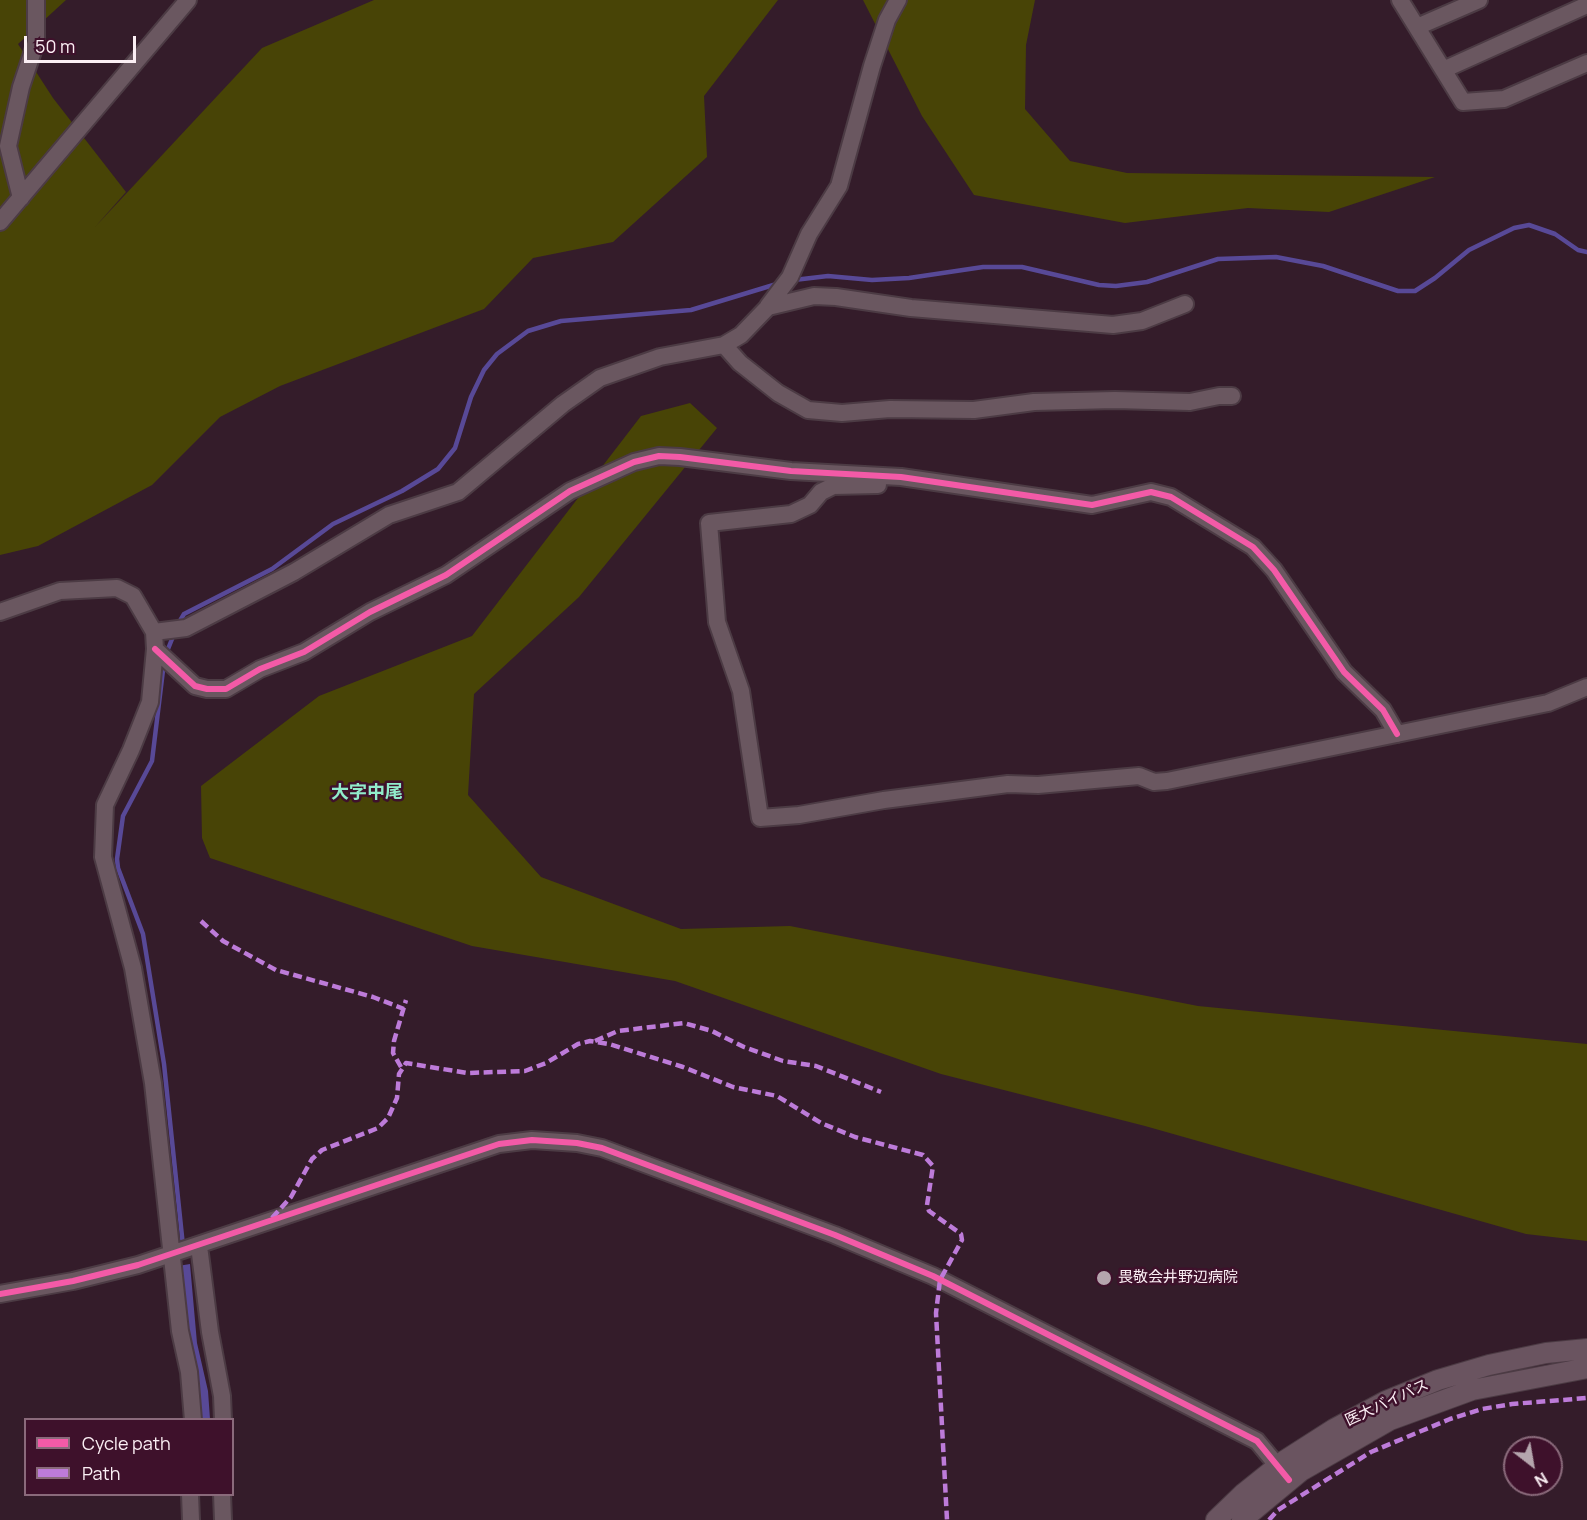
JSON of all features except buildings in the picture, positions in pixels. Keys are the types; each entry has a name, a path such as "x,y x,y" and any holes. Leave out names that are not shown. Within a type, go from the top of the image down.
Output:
{"main road":[{"name":"医大バイパス","path":"1216,1520 1359,1415 1438,1380 1499,1362 1587,1349"},
{"name":"医大バイパス","path":"1242,1520 1283,1473 1418,1408 1500,1383 1587,1368"}],"street":[{"path":"21,198 8,146 21,87 36,42 36,0"},
{"path":"0,222 188,0"},
{"path":"154,640 186,628 294,572 389,515 458,492 563,404 600,378 660,357 724,345 741,335 787,283 812,228 839,186 872,66 887,20 898,0"},
{"path":"1400,0 1463,102 1504,99 1587,63"},
{"path":"1417,27 1479,0"},
{"path":"1443,70 1587,4"},
{"path":"768,307 788,300 822,296 911,308 1113,325 1142,321 1185,304"},
{"path":"724,345 740,363 778,393 808,410 842,413 890,409 974,410 1034,402 1114,400 1190,402 1219,396 1232,396"},
{"path":"0,612 60,591 117,588 133,596 154,640 195,686 218,690 260,669 304,652 370,612 446,575 570,491 647,458 680,456 791,471 901,477 1092,505 1150,492 1171,497 1253,547 1274,570 1344,672 1383,710 1396,734"},
{"path":"901,477 884,485 833,486 821,492 810,505 791,514 709,523 717,622 741,691 759,818 799,815 884,800 1008,784 1038,785 1129,776 1139,776 1154,782 1167,781 1548,703 1587,687"},
{"path":"154,640 146,715 105,805 102,835 105,868 126,936 151,1072 180,1331 189,1372 193,1418"},
{"path":"0,1294 105,1274 173,1254 499,1144 555,1140 602,1148 835,1235 933,1276 1257,1441 1283,1473"},
{"path":"196,1247 222,1396 223,1418"},
{"path":"190,1496 191,1520"},
{"path":"222,1496 223,1520"}],"shaded area":[{"path":"0,0 66,0 18,44 53,98 126,192 95,227 262,48 374,0 778,0 704,96 707,157 613,242 533,258 484,309 280,386 220,417 152,485 38,546 0,555"},
{"path":"863,0 1035,0 1026,45 1025,109 1070,161 1127,173 1435,177 1329,212 1248,208 1125,223 974,195 922,116"},
{"path":"690,403 717,428 579,597 474,694 468,795 541,877 681,929 790,926 1198,1006 1587,1044 1587,1241 1526,1234 1145,1126 941,1074 675,981 472,946 210,858 202,838 201,786 319,696 472,636 641,416"},
{"path":"190,1264 197,1343 208,1391 210,1418 198,1418 178,1266"}],"waterway":[{"path":"794,280 828,276 872,280 909,278 983,267 1022,267 1099,285 1116,286 1147,282 1218,259 1276,257 1323,266 1398,291 1415,291 1469,250 1514,228 1529,225 1555,234 1578,250 1587,252"},
{"path":"177,626 184,614 272,569 333,524 402,491 438,469 455,448 471,397 484,370 497,354 528,331 561,321 691,310 780,283"},
{"path":"166,654 174,634"},
{"path":"164,662 152,761 123,816 117,859 118,868 143,934 164,1064 183,1246"}],"marked path":[{"path":"201,921 223,941 276,970 373,997 404,1009"},
{"path":"401,1067 393,1053 394,1041 406,1000"},
{"path":"595,1041 618,1031 684,1023 712,1031 744,1047 783,1061 816,1066 881,1092"},
{"path":"272,1218 291,1197 312,1159 322,1150 378,1128 388,1118 397,1098 399,1074 406,1063 467,1073 525,1071 546,1063 578,1044 590,1041 609,1044 683,1067 733,1087 777,1096 821,1123 855,1137 923,1155 933,1166 927,1205 929,1211 961,1234 962,1240 940,1280 936,1313 947,1520"},
{"path":"1269,1520 1278,1510 1371,1452 1450,1419 1482,1409 1512,1404 1587,1398"}],"cycle path":[{"path":"155,649 195,686 207,689 226,689 260,669 304,652 370,612 446,575 570,491 634,462 659,456 680,457 791,471 901,477 1092,505 1151,492 1171,497 1253,547 1274,570 1344,672 1383,710 1397,734"},
{"path":"0,1294 73,1281 138,1265 499,1144 532,1140 577,1143 602,1148 835,1235 933,1276 1257,1441 1289,1480"}],"place":[{"name":"畏敬会井野辺病院","path":"1104,1278"}],"district":[{"name":"大字中尾","path":"367,793"}]}
